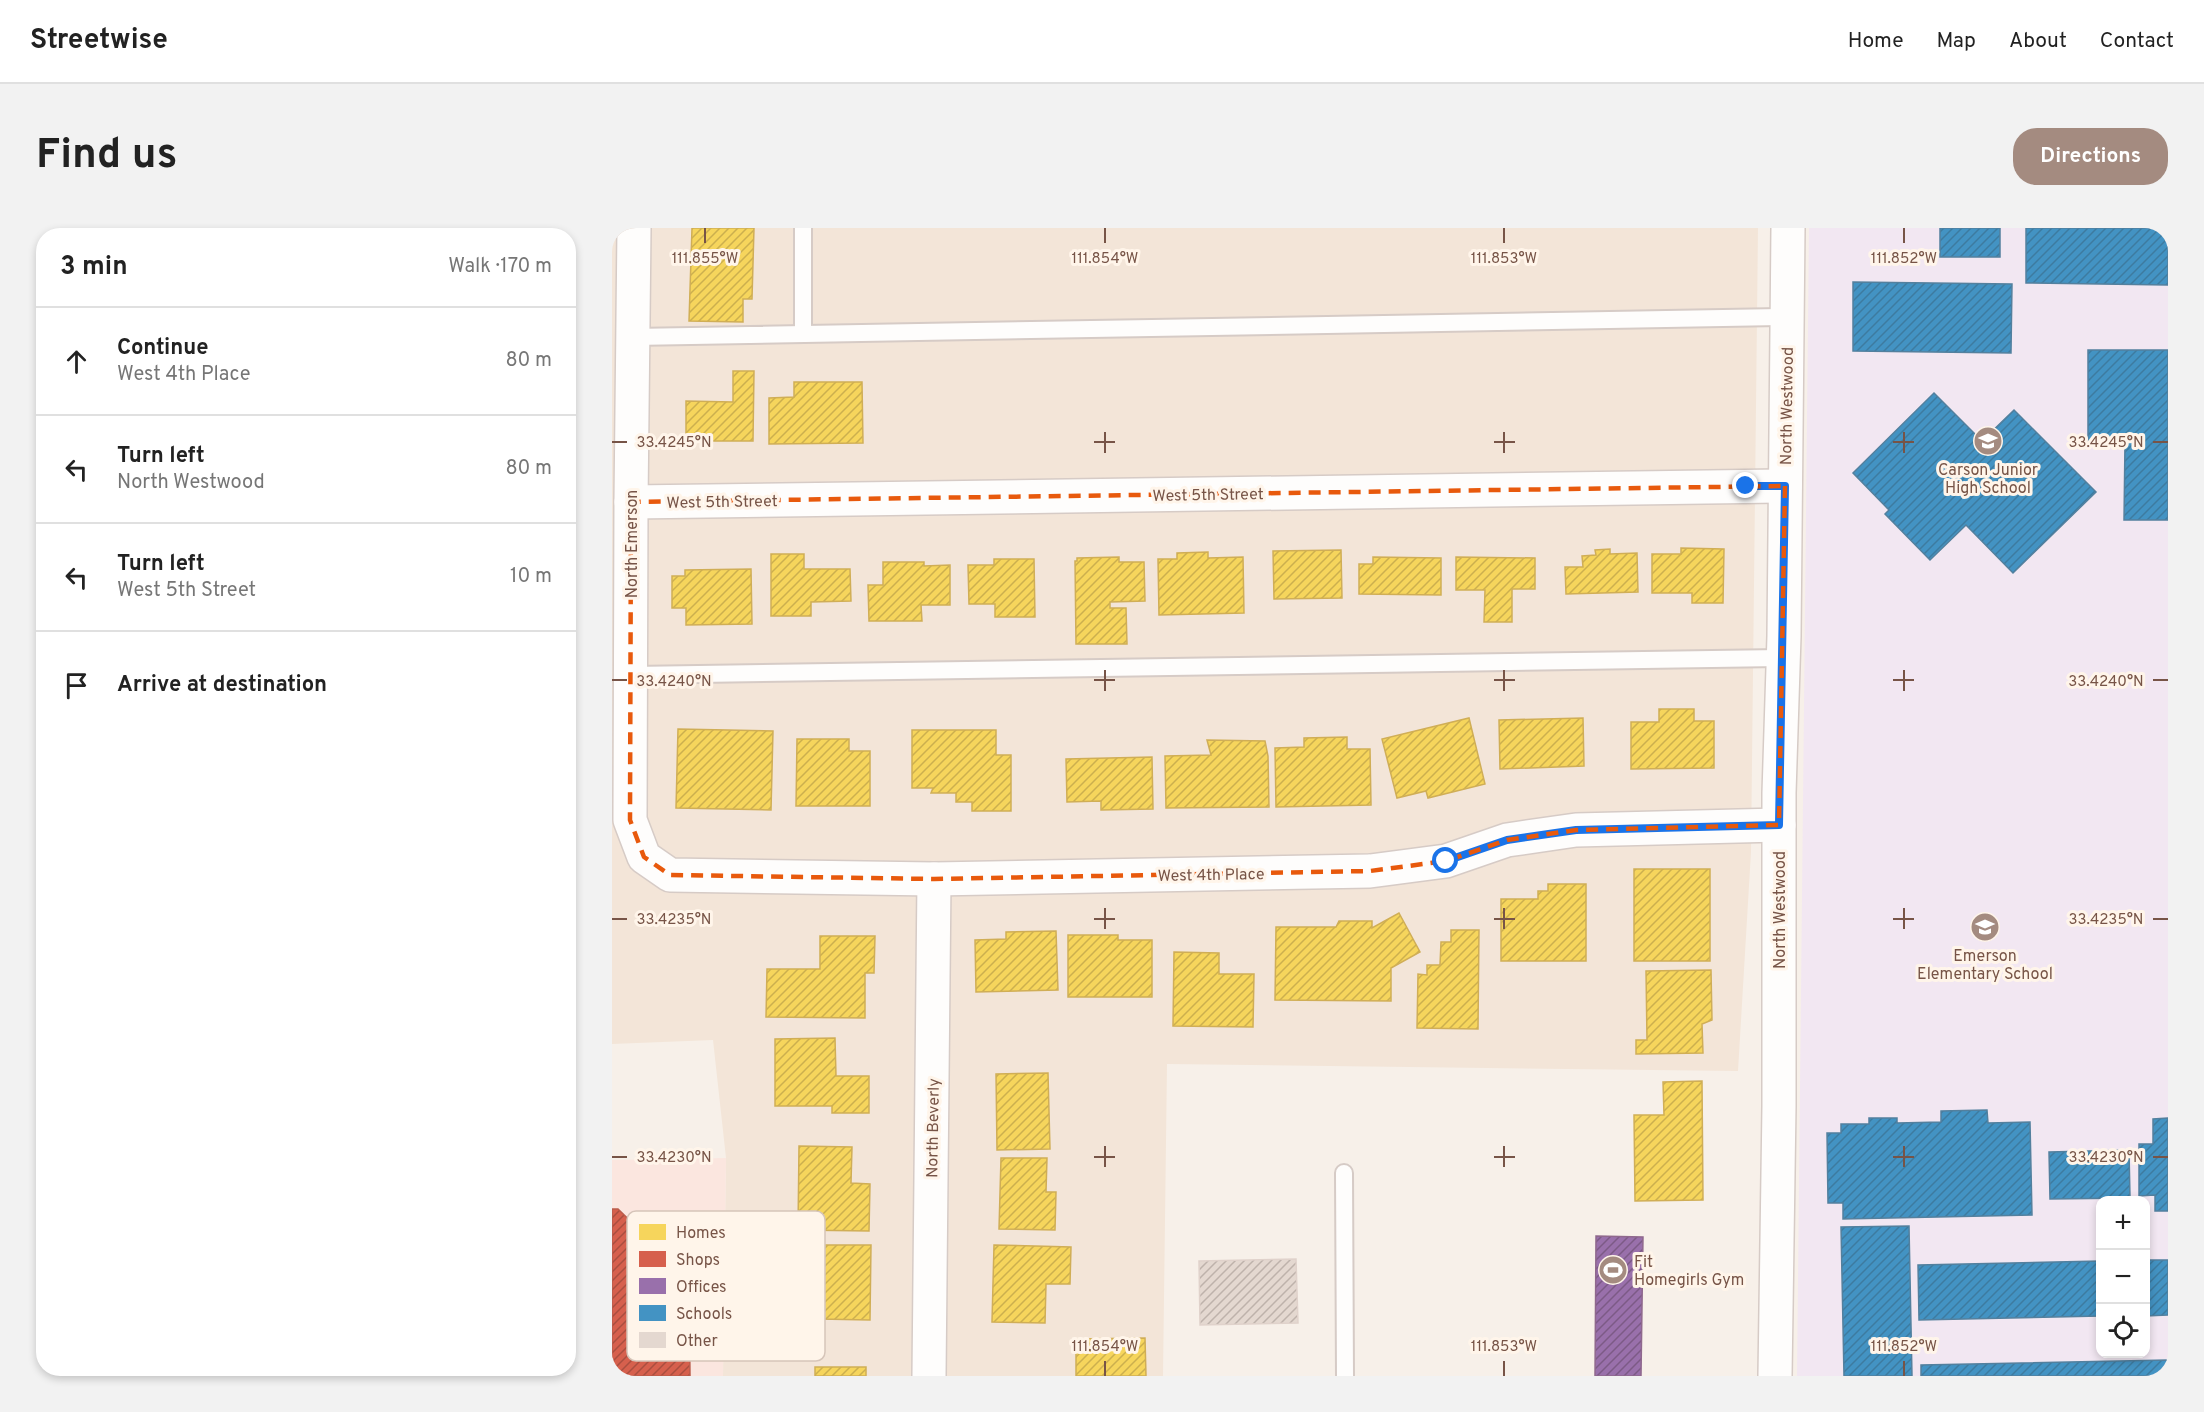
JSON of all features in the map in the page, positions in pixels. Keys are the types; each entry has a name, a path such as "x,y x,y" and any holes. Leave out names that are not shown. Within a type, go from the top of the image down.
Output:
{"street":[{"name":"North Emerson","path":"634,228 630,820 644,857"},
{"name":"North Westwood","path":"1775,1376 1779,1094 1779,825 1788,228"},
{"name":"West 5th Street","path":"631,502 1785,486"},
{"name":"West 4th Place","path":"644,857 670,875 934,879 1370,871 1446,861 1507,840 1576,830 1779,825"},
{"name":"North Beverly","path":"929,1376 934,879"}],"lane":[{"path":"803,228 803,334"},
{"path":"633,337 1787,317"},
{"path":"632,675 1783,657"},
{"path":"1344,1173 1345,1376"}],"highlighted area":[{"path":"1785,486 1779,825 1576,830 1507,840 1446,861 1370,871 934,879 670,875 644,857 630,820 631,502"}],"shaded area":[{"path":"612,228 1758,228 1751,852 1738,1071 1167,1064 1163,1376 723,1376 723,1361 825,1361 825,1211 725,1211 726,1158 713,1040 612,1044"},
{"name":"Emerson Elementary School","path":"1809,228 2168,228 2168,1376 1797,1376"},
{"path":"726,1158 725,1211 627,1211 627,1361 723,1361 723,1376 612,1376 612,1160"}],"building: Homes":[{"path":"692,228 754,228 752,299 743,299 743,322 689,321"},
{"path":"733,371 754,371 753,441 686,441 686,401 733,402"},
{"path":"794,382 862,382 863,443 769,444 769,398 794,397"},
{"path":"1681,548 1724,549 1723,603 1692,603 1692,593 1652,593 1652,554 1681,554"},
{"path":"1610,549 1610,554 1637,553 1638,592 1566,594 1565,567 1583,567 1582,556 1596,555 1595,550"},
{"path":"1341,550 1342,598 1274,599 1273,551"},
{"path":"1208,552 1208,558 1243,557 1244,613 1159,615 1158,559 1177,559 1177,553"},
{"path":"771,554 804,554 804,569 850,569 851,601 811,602 811,616 771,616"},
{"path":"1119,557 1119,562 1144,562 1145,601 1110,602 1110,608 1126,608 1127,644 1076,644 1075,561 1077,558"},
{"path":"1373,557 1441,558 1441,595 1359,594 1359,564 1373,564"},
{"path":"1456,557 1535,558 1535,589 1512,589 1512,622 1484,622 1485,590 1456,590"},
{"path":"994,559 1034,559 1035,617 995,617 995,604 969,604 968,565 994,565"},
{"path":"883,562 924,562 924,566 950,565 950,605 921,605 922,621 869,621 868,585 883,585"},
{"path":"751,569 752,624 686,625 686,608 672,608 672,576 685,576 685,570"},
{"path":"1659,709 1694,709 1694,721 1714,721 1714,768 1631,769 1631,722 1659,722"},
{"path":"1469,718 1485,784 1428,798 1426,791 1397,798 1382,739"},
{"path":"1583,718 1584,766 1500,769 1499,720"},
{"path":"678,729 773,731 771,810 676,808"},
{"path":"912,730 996,730 996,755 1011,755 1011,811 972,811 972,802 956,802 956,793 931,793 933,788 912,788"},
{"path":"1347,737 1347,749 1370,749 1371,805 1276,807 1275,748 1304,747 1304,738"},
{"path":"797,739 849,739 849,751 870,751 870,806 796,806"},
{"path":"1207,740 1265,741 1268,756 1269,807 1166,808 1165,756 1211,755"},
{"path":"1152,757 1153,809 1101,810 1101,801 1067,802 1066,759"},
{"path":"1634,869 1710,869 1710,961 1634,961"},
{"path":"1548,884 1586,884 1586,961 1501,961 1501,899 1538,899 1538,891 1548,891"},
{"path":"1399,913 1420,952 1391,968 1391,1001 1275,1000 1276,927 1336,927 1339,921 1372,921 1372,928"},
{"path":"1451,930 1479,930 1478,1029 1417,1028 1418,974 1427,975 1427,965 1440,965 1441,942 1451,942"},
{"path":"1056,931 1058,990 976,992 975,940 1006,939 1006,932"},
{"path":"1068,935 1118,935 1118,940 1152,940 1152,997 1068,997"},
{"path":"820,936 875,936 874,973 865,973 865,1018 766,1017 767,969 820,969"},
{"path":"1174,952 1219,953 1219,974 1254,974 1253,1027 1173,1026"},
{"path":"1711,970 1712,1020 1702,1024 1703,1053 1636,1054 1636,1040 1647,1040 1646,971"},
{"path":"835,1038 836,1076 869,1076 869,1113 832,1113 832,1106 775,1106 775,1039"},
{"path":"1048,1073 1050,1149 997,1150 996,1074"},
{"path":"1702,1081 1703,1200 1635,1201 1634,1115 1664,1115 1663,1082"},
{"path":"799,1146 852,1147 851,1183 870,1184 869,1231 825,1230 825,1211 798,1211"},
{"path":"1001,1158 1047,1158 1046,1192 1056,1192 1055,1230 999,1229"},
{"path":"825,1245 871,1245 870,1320 825,1319"},
{"path":"994,1245 1071,1247 1070,1284 1046,1284 1045,1323 992,1322"},
{"path":"1145,1338 1146,1376 1076,1376 1076,1339"},
{"path":"815,1367 866,1367 866,1376 815,1376"}],"building: Shops":[{"path":"612,1209 618,1209 627,1218 627,1361 690,1361 690,1376 612,1376"}],"building: Offices":[{"path":"1596,1236 1643,1237 1641,1376 1595,1376"}],"building: Schools":[{"path":"1940,228 2000,228 2000,257 1940,257"},
{"path":"2026,228 2168,228 2168,285 2026,283"},
{"path":"1853,282 2012,284 2011,353 1853,351"},
{"path":"2088,350 2168,350 2168,520 2124,520 2125,442 2088,442"},
{"path":"1934,393 1982,441 2014,410 2096,492 2013,573 1966,525 1930,560 1885,514 1889,510 1853,473"},
{"path":"1987,1110 1988,1123 2030,1122 2032,1215 1843,1219 1843,1203 1828,1203 1827,1133 1841,1133 1841,1124 1869,1124 1869,1118 1897,1118 1897,1123 1941,1122 1941,1111"},
{"path":"2168,1118 2168,1211 2155,1211 2155,1195 2139,1196 2139,1144 2153,1144 2153,1119"},
{"path":"2129,1150 2130,1196 2050,1199 2049,1152"},
{"path":"1909,1226 1912,1376 1844,1376 1841,1227"},
{"path":"2150,1260 2168,1260 2168,1315 2150,1316"},
{"path":"2096,1261 2096,1316 1919,1320 1918,1265"},
{"path":"2168,1360 2168,1376 1921,1376 1921,1365"}],"building: Other":[{"path":"1296,1259 1298,1323 1200,1325 1199,1261"}],"place":[{"name":"Carson Junior High School","path":"1988,441"},
{"name":"Emerson Elementary School","path":"1985,927"},
{"name":"Fit Homegirls Gym","path":"1613,1270"}],"route":[{"path":"1446,861 1507,840 1576,830 1779,825 1785,486 1746,486"}]}
